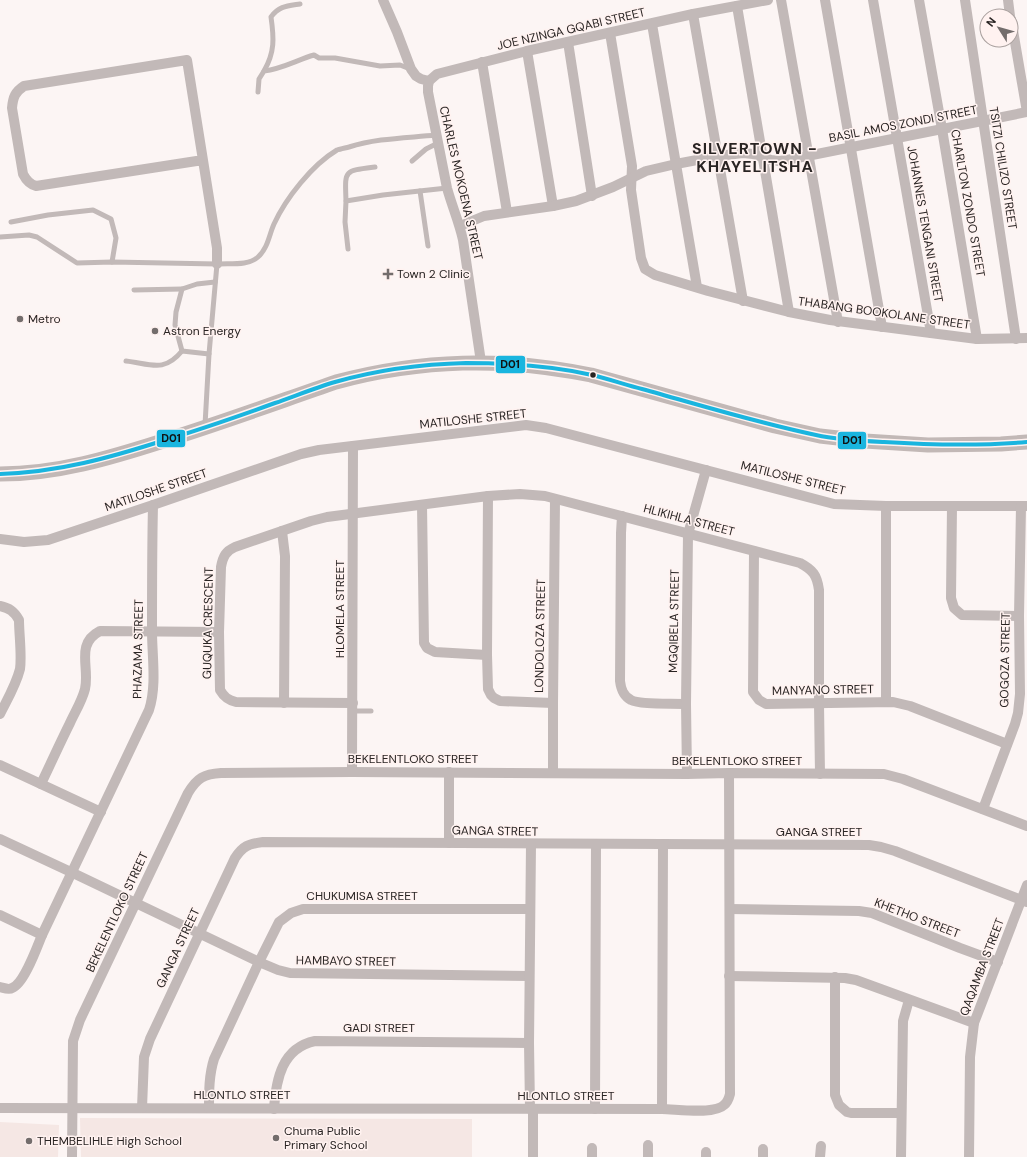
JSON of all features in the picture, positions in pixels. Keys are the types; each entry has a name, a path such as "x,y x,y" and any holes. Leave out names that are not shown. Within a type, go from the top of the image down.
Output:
{"main road":[{"path":"0,474 47,471 91,463 204,428 336,382 358,376 406,367 481,362 526,365 567,370 591,375 775,426 820,436 865,441 928,445 1027,442"}],"street":[{"path":"383,0 411,69 416,76 429,81"},
{"name":"JOE NZINGA GQABI STREET","path":"429,81 437,74 527,51 693,14 768,0"},
{"path":"781,0 838,322"},
{"path":"825,0 882,327"},
{"name":"JOHANNES TENGANI STREET","path":"873,0 931,333"},
{"name":"CHARLTON ZONDO STREET","path":"919,0 977,339"},
{"name":"TSITZI CHILIZO STREET","path":"965,0 1016,339"},
{"path":"736,6 789,312"},
{"path":"693,14 743,301"},
{"path":"652,24 697,287"},
{"path":"610,33 632,166 631,178"},
{"path":"568,42 592,196"},
{"path":"1016,48 1027,112"},
{"path":"527,51 553,206"},
{"path":"203,160 36,186 31,184 23,174 12,108 15,94 24,86 187,60 203,160 217,248 217,264"},
{"path":"482,62 507,212"},
{"name":"CHARLES MOKOENA STREET","path":"429,81 428,92 447,188 451,204 460,226 481,362"},
{"name":"BASIL AMOS ZONDI STREET","path":"460,226 484,216 553,206 576,201 613,187 646,171 676,164 743,153 779,161 1027,112"},
{"name":"THABANG BOOKOLANE STREET","path":"631,178 631,190 641,258 645,269 655,275 743,301 838,322 977,339 1027,338"},
{"name":"MATILOSHE STREET","path":"0,539 24,542 48,540 301,454 319,450 526,426 534,426 834,504 886,506 1024,506"},
{"name":"HLOMELA STREET","path":"352,772 353,446"},
{"name":"MGQIBELA STREET","path":"687,774 686,704 688,534 706,470"},
{"name":"HLIKIHLA STREET","path":"353,514 488,496 534,494 800,563 809,568 817,579 819,590 820,774"},
{"path":"488,496 488,689 491,695 500,701 552,703"},
{"name":"LONDOLOZA STREET","path":"553,773 552,703 555,500"},
{"name":"PHAZAMA STREET","path":"0,987 11,989 20,982 26,972 152,701 153,505"},
{"path":"422,505 424,643 427,648 435,652 487,655"},
{"path":"886,506 886,702"},
{"path":"952,506 951,598 954,608 962,615 1019,616"},
{"name":"GOGOZA STREET","path":"983,809 1015,724 1020,705 1019,616 1024,506"},
{"name":"GUQUKA CRESCENT","path":"352,707 229,701 224,697 220,690 219,632 221,567 222,559 225,554 235,547 319,519 353,514"},
{"path":"622,516 620,674 622,690 627,697 636,702 686,704"},
{"path":"282,531 285,556 284,703"},
{"name":"MANYANO STREET","path":"754,551 753,692 759,700 766,704 893,702 910,706 1007,744"},
{"path":"0,606 12,610 19,620 20,668 16,680 4,693 0,714"},
{"path":"41,784 82,698 86,681 86,645 89,638 100,631 219,632"},
{"path":"0,765 101,812"},
{"name":"BEKELENTLOKO STREET","path":"72,1157 73,1041 76,1031 188,793 192,786 204,776 221,773 352,772 888,775 903,779 1027,826"},
{"path":"449,772 449,843"},
{"name":"HLONTLO STREET","path":"0,1108 662,1109 711,1111 720,1108 725,1105 730,1094 730,773"},
{"name":"HAMBAYO STREET","path":"0,839 259,962 290,974 530,976"},
{"name":"GANGA STREET","path":"142,1108 144,1057 150,1038 235,858 246,845 263,842 869,845 881,847 1024,901"},
{"path":"531,844 528,1043 534,1157"},
{"path":"595,1109 596,844"},
{"path":"662,1109 663,844"},
{"name":"QAQAMBA STREET","path":"969,1157 970,1057 974,1023 1024,901 1027,885"},
{"name":"CHUKUMISA STREET","path":"209,1108 209,1081 214,1059 279,922 291,913 303,909 530,909"},
{"name":"KHETHO STREET","path":"730,910 859,910 872,913 998,962"},
{"path":"0,915 42,935"},
{"path":"729,976 835,977 856,980 974,1023"},
{"path":"835,977 836,1101 842,1108 851,1113 901,1113"},
{"path":"901,1157 903,1021 909,1000"},
{"name":"GADI STREET","path":"274,1108 275,1090 278,1077 285,1063 292,1052 308,1043 315,1041 528,1043"},
{"path":"648,1145 648,1157"},
{"path":"820,1157 821,1146"}],"lane":[{"path":"258,92 259,79 270,61 273,50 274,36 271,17 276,10 286,6 300,4"},
{"path":"264,71 274,70 314,55 319,58 335,58 380,66 400,65 411,69"},
{"path":"412,161 437,139"},
{"path":"0,237 30,235 42,240 77,263 112,262 217,264 250,262 266,247 279,214 300,183 309,173 338,150 367,142 437,139"},
{"path":"348,249 345,222 345,179 354,169 375,167"},
{"path":"346,201 383,195 447,188"},
{"path":"420,191 428,246"},
{"path":"12,222 48,215 93,210 111,219 116,238 112,262"},
{"path":"204,428 217,264"},
{"path":"134,290 182,289 197,284 215,282"},
{"path":"182,289 176,312 175,325 182,351"},
{"path":"182,351 209,354"},
{"path":"126,361 159,366 166,365 177,357 182,351"},
{"path":"352,707 371,711"}],"shaded area":[{"name":"Chuma Public Primary School","path":"80,1118 472,1119 472,1157 81,1157"},
{"name":"THEMBELIHLE High School","path":"0,1122 59,1125 58,1157 0,1157"}],"transit line":[{"name":"D01","path":"0,474 22,473 63,467 124,453 207,427 335,382 367,374 400,368 466,363 561,369 592,375 751,419 824,437 867,441 973,445 1027,442"}],"place":[{"name":"Town 2 Clinic","path":"388,274"},
{"name":"Metro","path":"20,319"},
{"name":"Astron Energy","path":"155,331"},
{"name":"Chuma Public Primary School","path":"276,1138"},
{"name":"THEMBELIHLE High School","path":"29,1141"}],"district":[{"name":"SILVERTOWN - KHAYELITSHA","path":"755,157"}]}
